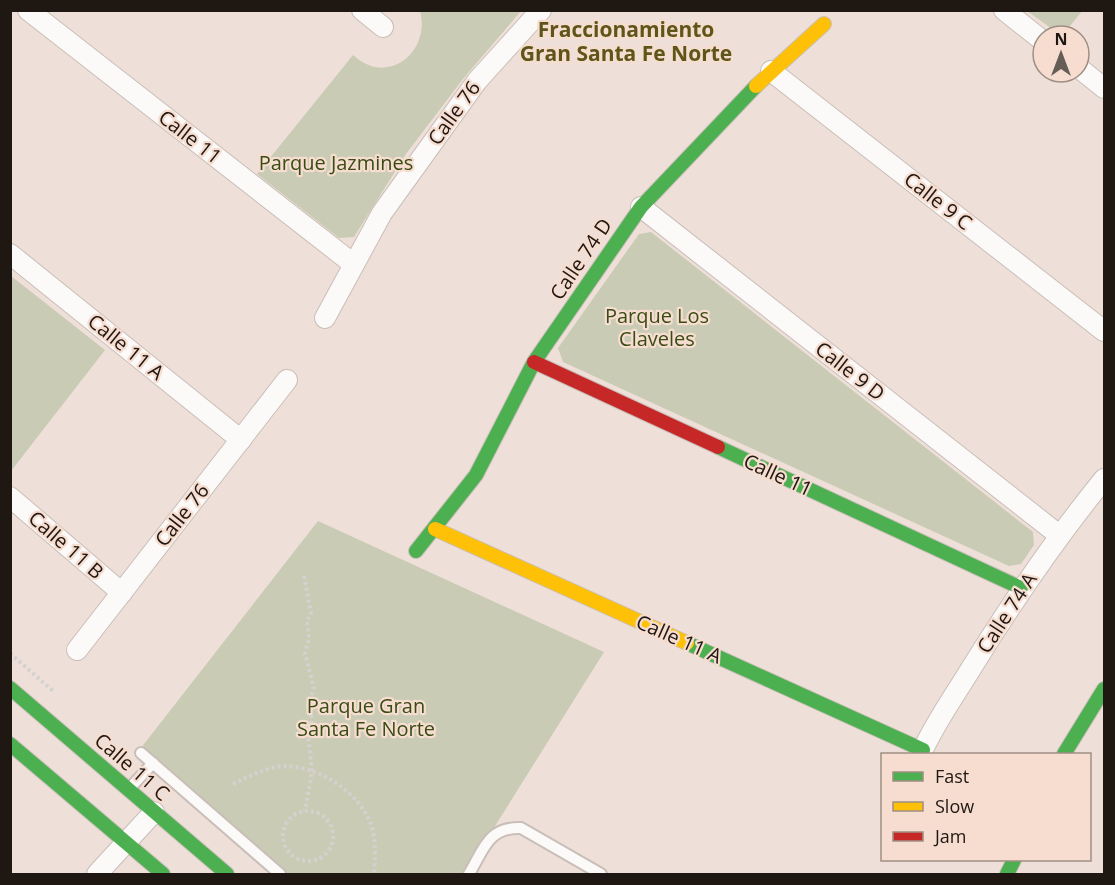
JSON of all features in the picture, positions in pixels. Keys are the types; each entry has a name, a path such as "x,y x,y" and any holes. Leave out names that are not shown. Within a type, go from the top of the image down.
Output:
{"street":[{"name":"Calle 11","path":"28,10 352,263"},
{"path":"362,10 383,27"},
{"name":"Calle 76","path":"325,318 352,263 382,213 477,81 541,10"},
{"path":"1004,10 1031,31"},
{"name":"Calle 74 D","path":"416,551 476,475 534,362 640,207 771,71 824,24"},
{"name":"Calle 9 C","path":"771,71 1104,331"},
{"path":"1091,78 1104,88"},
{"name":"Calle 9 D","path":"640,207 1059,535"},
{"name":"Calle 11 A","path":"10,254 241,440"},
{"name":"Calle 11","path":"534,362 1021,588"},
{"name":"Calle 76","path":"77,650 287,380"},
{"name":"Calle 74 A","path":"922,752 1021,588 1059,535 1104,479"},
{"name":"Calle 11 B","path":"10,497 122,593"},
{"name":"Calle 11 A","path":"435,529 922,752"},
{"name":"Calle 11 C","path":"10,688 227,874"},
{"path":"1065,753 1104,689"},
{"path":"10,744 163,874"},
{"path":"97,874 154,812"}],"lane":[{"path":"141,753 280,874"},
{"path":"128,789 153,763"},
{"path":"469,874 492,834 507,828 521,828 601,874"}],"path":[{"path":"304,576 311,614 307,621 309,638 305,654 314,688 308,706 312,718 308,735 312,771 305,811"},
{"path":"233,784 278,767 297,767 312,771 347,792 368,816 374,845 374,873"},
{"path":"305,811 322,815 332,828 331,845 327,852 312,860 296,858 290,852 283,836 289,819 305,811"}],"green space":[{"name":"Parque Jazmines","path":"420,11 521,11 463,79 406,154 354,237 339,238 257,174 353,55 366,64 379,68 403,61 413,52 422,26"},
{"path":"1027,11 1082,11 1072,24 1045,24"},
{"name":"Parque Los Claveles","path":"651,232 1033,532 1034,545 1021,564 1009,566 563,362 558,348 639,234"},
{"path":"11,276 105,350 10,471"},
{"name":"Parque Gran Santa Fe Norte","path":"318,521 604,652 465,874 276,874 137,753"}],"traffic: fast":[{"path":"416,551 476,475 534,362 641,207 756,86"},
{"path":"718,447 1021,588"},
{"path":"687,643 923,750"},
{"path":"10,688 227,874"},
{"path":"1065,753 1104,689"},
{"path":"10,744 163,874"},
{"path":"1007,874 1014,861"}],"traffic: slow":[{"path":"756,86 824,24"},
{"path":"435,529 687,643"}],"traffic: jam":[{"path":"534,362 718,447"}],"district":[{"name":"Fraccionamiento Gran Santa Fe Norte","path":"626,42"}]}
